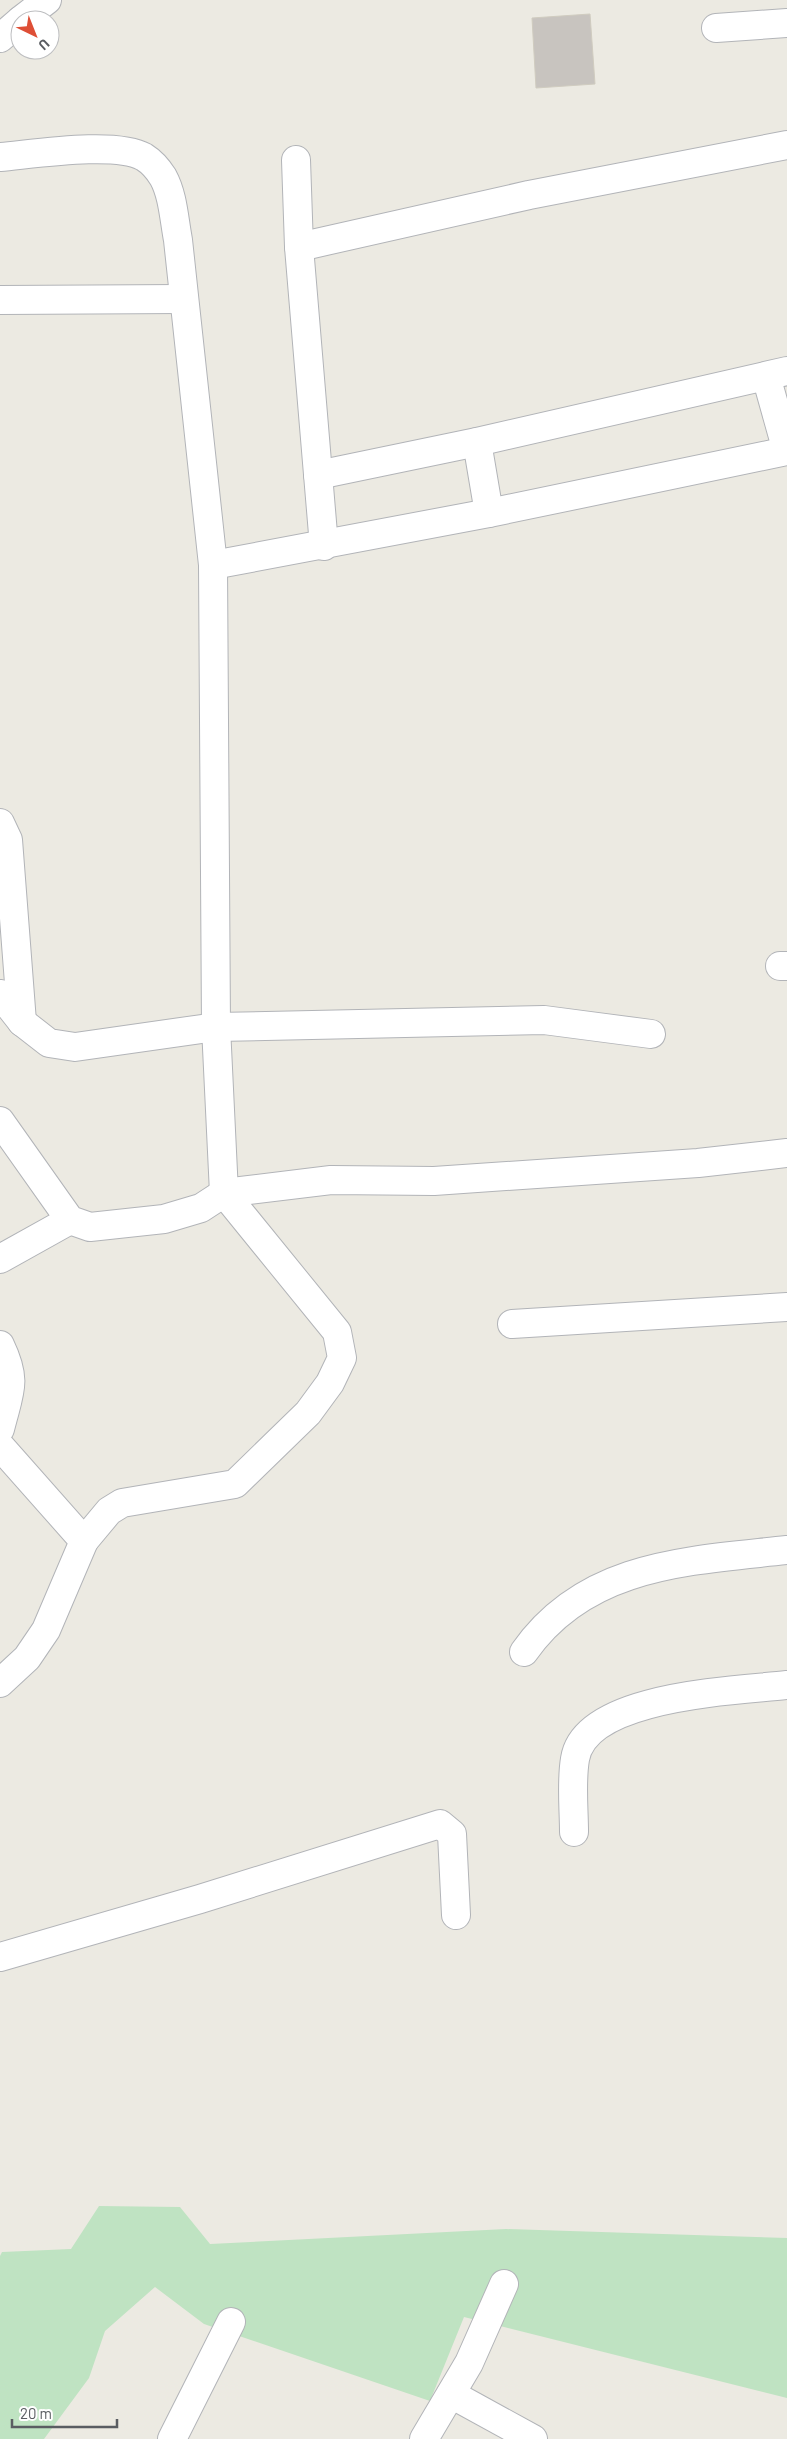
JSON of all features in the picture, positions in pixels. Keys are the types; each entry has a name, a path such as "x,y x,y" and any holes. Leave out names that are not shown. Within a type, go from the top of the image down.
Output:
{"street":[{"path":"35,10 47,0"},
{"path":"716,28 787,23"},
{"path":"0,38 10,30"},
{"path":"298,247 529,195 787,145"},
{"path":"0,157 110,150 128,152 143,157 154,165 168,188 178,240 213,565 216,1027 224,1193 337,1332 342,1358 330,1383 308,1413 235,1484 122,1503 109,1511 84,1541 46,1630 27,1658 0,1683"},
{"path":"296,160 298,247 324,546"},
{"path":"0,300 183,299"},
{"path":"213,565 324,546 787,451 776,373 477,442 318,475"},
{"path":"477,442 489,513"},
{"path":"0,823 8,840 22,1022"},
{"path":"0,994 22,1022 49,1043 75,1047 216,1027 544,1020 651,1034"},
{"path":"0,1121 70,1220 90,1227 164,1219 200,1208 224,1193 331,1180 434,1181 698,1163 787,1153"},
{"path":"0,1259 70,1220"},
{"path":"512,1324 787,1307"},
{"path":"0,1345 8,1363 12,1380 0,1429"},
{"path":"0,1446 84,1541"},
{"path":"524,1652 537,1633 559,1613 614,1579 647,1569 787,1550"},
{"path":"574,1832 575,1759 582,1740 596,1726 629,1709 669,1700 787,1684"},
{"path":"0,1958 200,1900 440,1824 452,1834 456,1915"},
{"path":"424,2439 469,2363 504,2284"},
{"path":"172,2439 231,2322"},
{"path":"451,2394 534,2439"}],"green space":[{"path":"99,2206 180,2207 210,2244 506,2229 787,2238 787,2398 464,2317 430,2401 204,2324 155,2287 105,2331 89,2378 44,2439 0,2439 0,2256 2,2252 71,2249"}],"building":[{"path":"590,14 595,84 536,88 532,18"}]}
